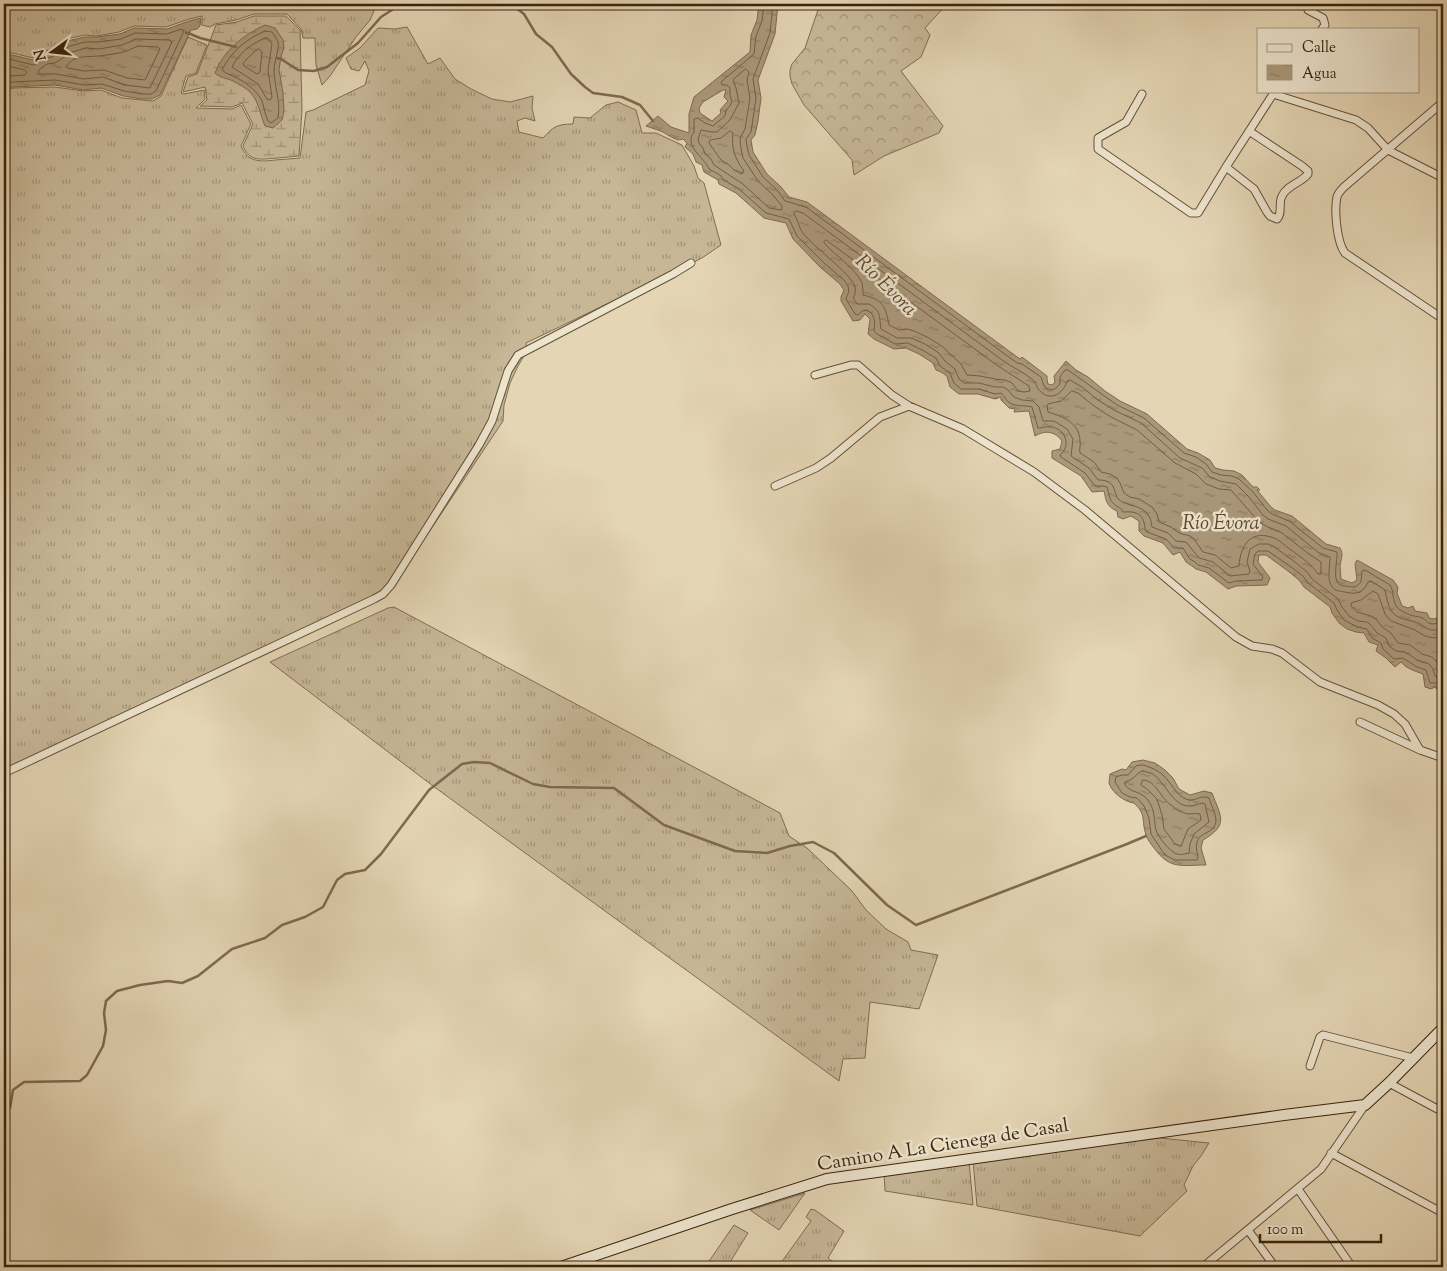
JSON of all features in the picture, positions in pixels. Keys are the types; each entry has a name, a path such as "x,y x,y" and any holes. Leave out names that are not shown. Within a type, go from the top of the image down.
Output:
{"street":[{"path":"1306,4 1308,10 1323,18 1326,25 1323,28"},
{"path":"1142,94 1126,122 1098,138 1098,150 1191,213 1198,213 1274,92 1364,124 1388,150 1443,178"},
{"path":"1443,102 1344,187 1338,195 1336,216 1340,243 1345,254 1443,319"},
{"path":"1226,167 1254,189 1270,216 1277,219 1280,215 1282,196 1290,187 1308,174 1308,171 1302,166 1249,131"},
{"path":"4,773 366,604 383,594 391,585 484,437 492,421 508,371 518,355 691,263"},
{"path":"815,375 850,365 858,365 892,395 909,406 963,429 1034,472 1085,510 1236,637 1252,646 1272,649 1282,653 1320,682 1378,704 1405,724 1420,750"},
{"path":"775,486 824,463 880,417 909,406"},
{"path":"1360,722 1420,750 1443,758"},
{"path":"1203,1267 1323,1167 1365,1105 1443,1028"},
{"path":"1310,1066 1320,1037 1323,1035 1413,1058"},
{"path":"1389,1083 1443,1112"},
{"name":"Camino A La Cienega de Casal","path":"561,1267 732,1209 828,1179 1365,1105"},
{"path":"1331,1153 1443,1213"},
{"path":"1298,1189 1352,1267"},
{"path":"1248,1230 1275,1267"}],"green space":[{"path":"4,4 377,4 370,20 322,85 316,65 315,38 303,38 301,29 287,14 254,14 210,27 202,25 202,16 166,27 134,26 119,32 66,39 50,51 45,50 33,58 4,51"},
{"path":"820,4 947,4 925,28 930,35 921,57 901,71 943,126 939,133 884,156 854,175 852,160 804,105 792,84 790,76 792,64 805,48"},
{"path":"254,16 286,16 300,30 302,110 299,156 253,158 243,146 253,124 242,103 232,107 200,106 207,100 205,87 183,92 188,77 197,74 216,25 237,22"},
{"path":"407,27 428,64 440,58 455,79 471,89 492,99 510,102 533,96 532,108 535,121 525,118 517,121 519,132 543,138 556,127 573,124 574,117 590,118 606,105 618,102 636,110 642,133 656,133 682,145 694,166 698,178 704,183 721,245 702,258 526,343 527,351 510,383 504,405 503,421 393,586 380,594 4,771 4,91 13,88 55,87 83,91 101,90 122,98 153,101 161,96 188,37 207,45 196,73 186,76 181,93 204,90 205,99 196,108 232,109 241,105 251,124 241,146 251,158 264,161 300,158 306,112 365,85 369,71 365,61 359,71 351,69 346,58 360,48 378,28 395,29"},
{"path":"394,607 780,813 789,836 807,848 852,891 866,910 886,929 908,942 911,950 938,955 919,1009 870,1002 865,1058 843,1059 839,1081 433,786 270,662 388,608"},
{"path":"1160,1138 1209,1143 1193,1166 1184,1185 1187,1191 1140,1236 977,1206 973,1160"},
{"path":"969,1161 973,1205 885,1191 884,1172"},
{"path":"805,1193 779,1230 750,1210"},
{"path":"811,1209 844,1231 828,1258 839,1267 778,1267 811,1221 806,1217"},
{"path":"734,1225 748,1233 727,1267 705,1267"}],"water":[{"name":"Río Évora","path":"759,4 778,4 775,34 758,80 761,98 755,135 751,140 753,152 767,174 789,197 807,202 1020,359 1022,357 1047,376 1048,384 1052,385 1055,382 1054,376 1066,361 1120,401 1147,414 1187,449 1210,460 1215,468 1234,471 1242,475 1253,487 1257,487 1260,490 1257,490 1275,510 1292,516 1326,544 1340,548 1342,555 1340,566 1341,579 1352,583 1357,580 1355,564 1357,560 1393,580 1398,587 1397,593 1402,606 1408,608 1413,606 1415,611 1427,613 1429,618 1434,619 1443,616 1443,705 1439,702 1440,693 1435,687 1431,689 1425,687 1423,674 1408,668 1401,662 1395,667 1376,651 1378,645 1369,642 1364,633 1347,629 1339,623 1330,607 1266,555 1259,555 1258,562 1270,578 1267,585 1236,586 1228,589 1206,572 1196,569 1186,562 1180,552 1173,555 1163,543 1144,536 1139,531 1139,521 1131,516 1123,519 1118,517 1117,511 1107,503 1104,491 1092,492 1081,476 1052,458 1052,451 1060,449 1062,441 1050,432 1035,436 1029,411 1014,412 1015,409 1009,408 1001,400 1001,397 995,399 978,394 959,394 950,387 947,376 936,370 933,363 906,348 894,349 874,339 868,334 870,319 865,314 860,320 853,321 841,301 844,290 840,284 820,267 793,239 786,223 764,218 736,193 719,184 718,180 704,172 702,165 696,162 693,154 685,147 687,143 683,139 678,140 646,126 658,116 671,127 689,133 689,114 694,97 750,52 751,35 757,20","holes":["726,90 724,97 728,101 720,110 721,113 712,121 700,113 699,108 703,102"]},
{"path":"201,18 200,26 197,29 191,30 160,95 152,99 123,96 101,88 83,90 55,85 12,87 4,90 4,53 33,60 46,52 50,53 67,41 85,37 120,34 134,28 167,29"},
{"path":"265,25 275,28 283,40 284,48 279,70 284,111 282,120 273,128 265,126 257,104 250,92 238,83 215,73 224,57 235,44 249,33"},
{"path":"1143,760 1155,763 1165,770 1173,778 1179,789 1190,795 1204,791 1212,793 1221,820 1217,830 1203,840 1201,848 1206,865 1177,865 1165,860 1147,838 1141,811 1134,803 1119,796 1111,787 1109,783 1110,774 1122,769 1126,770 1132,762"}],"waterway":[{"path":"277,58 298,70 314,71 327,67 358,43 381,17 401,4"},
{"path":"511,4 524,14 536,34 552,47 571,74 585,87 593,93 622,97 640,105 653,121"},
{"path":"186,33 236,47"},
{"path":"4,1113 10,1108 13,1090 24,1082 80,1081 87,1075 103,1046 106,1030 104,1013 106,1001 117,991 168,981 182,983 198,976 232,949 265,938 282,925 305,917 323,907 337,880 345,874 365,870 381,854 429,790 462,764 474,762 490,763 533,784 550,787 614,788 664,825 735,851 767,853 813,842 834,853 887,905 916,925 1146,836"}]}
